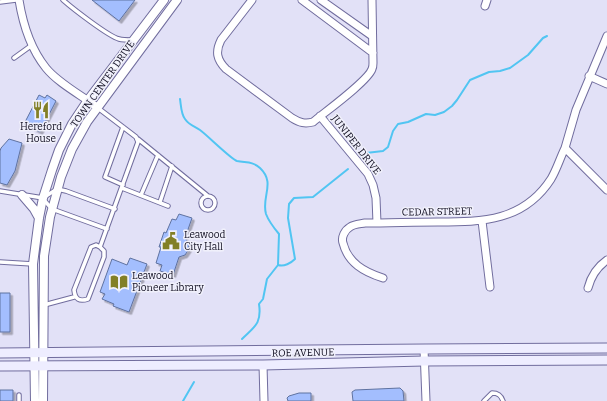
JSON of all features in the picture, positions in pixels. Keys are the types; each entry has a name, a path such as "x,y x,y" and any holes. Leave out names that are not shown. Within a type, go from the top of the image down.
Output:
{"main road":[{"name":"ROE AVENUE","path":"0,354 607,348"},
{"path":"263,364 268,359 286,350"},
{"name":"ROE AVENUE","path":"0,366 607,360"}],"street":[{"path":"18,0 23,23 32,46 47,69 63,83 97,107"},
{"name":"TOWN CENTER DRIVE","path":"44,401 39,366 34,353 33,264 38,218 43,198 59,150 72,124 88,100 164,0"},
{"name":"TOWN CENTER DRIVE","path":"35,401 39,366 45,353 44,256 57,189 72,149 87,122 177,0"},
{"name":"JUNIPER DRIVE","path":"252,0 217,47 217,54 220,62 226,69 299,123 306,124 313,122 320,116 368,174 374,185 377,223"},
{"path":"304,0 373,53"},
{"path":"321,0 372,36"},
{"path":"320,116 359,84 372,70 372,0"},
{"path":"331,21 338,12"},
{"name":"CEDAR STREET","path":"383,278 366,272 346,253 342,240 344,232 350,226 365,223 482,221 510,214 529,203 540,194 552,178 565,148 576,110 589,76 607,36"},
{"path":"589,76 607,84"},
{"path":"565,148 607,190"},
{"path":"22,195 34,209 38,218"},
{"path":"482,221 490,287"},
{"path":"588,288 595,271 607,260"},
{"path":"424,349 426,401"},
{"path":"263,364 264,401"}],"lane":[{"path":"0,2 18,0"},
{"path":"63,0 111,35 118,39 133,40"},
{"path":"14,58 32,46"},
{"path":"97,107 208,196"},
{"path":"123,127 104,176 123,187 168,206"},
{"path":"100,247 123,187 138,139"},
{"path":"141,195 158,155"},
{"path":"160,202 172,166"},
{"path":"0,191 43,198 57,189 114,209"},
{"path":"43,198 52,209 107,229"},
{"path":"44,305 74,297 77,300 83,301 88,299 104,257 104,251 96,245 91,247 74,290 74,297"},
{"path":"0,262 33,264"},
{"path":"484,401 492,393 500,395 503,401"},
{"path":"19,396 19,401"}],"building":[{"path":"92,0 135,0 119,21"},
{"path":"39,95 45,98 47,95 56,101 40,132 24,124"},
{"path":"9,139 22,143 15,171 7,185 0,183 0,151"},
{"path":"179,214 192,218 185,238 188,242 189,249 185,255 179,257 173,275 160,271 162,265 156,263 164,232 166,233 172,219 176,220"},
{"path":"130,258 147,264 129,312 113,306 114,304 102,299 105,294 100,292 112,259 127,265"},
{"path":"0,293 10,293 10,332 0,332"},
{"path":"400,388 403,391 404,401 353,401 352,392 355,390"},
{"path":"0,390 13,390 13,401 0,401"},
{"path":"299,393 311,393 311,401 288,401 287,398 289,396"}],"waterway":[{"path":"361,156 366,153 383,151 388,147 393,131 398,124 408,122 426,114 435,115 444,112 457,100 470,80 489,72 510,68 528,55 543,38 547,36"},
{"path":"180,99 181,109 188,123 200,130 237,161 252,163 260,168 267,179 268,185 265,208 269,220 279,234 278,265 267,279 263,299 259,304 260,311 258,321 242,339"},
{"path":"278,265 287,264 295,259 288,218 289,204 294,198 313,197 348,169"},
{"path":"183,401 194,382"}],"place":[{"name":"Hereford House","path":"41,110"},
{"name":"Leawood City Hall","path":"171,241"},
{"name":"Leawood Pioneer Library","path":"119,282"}]}
